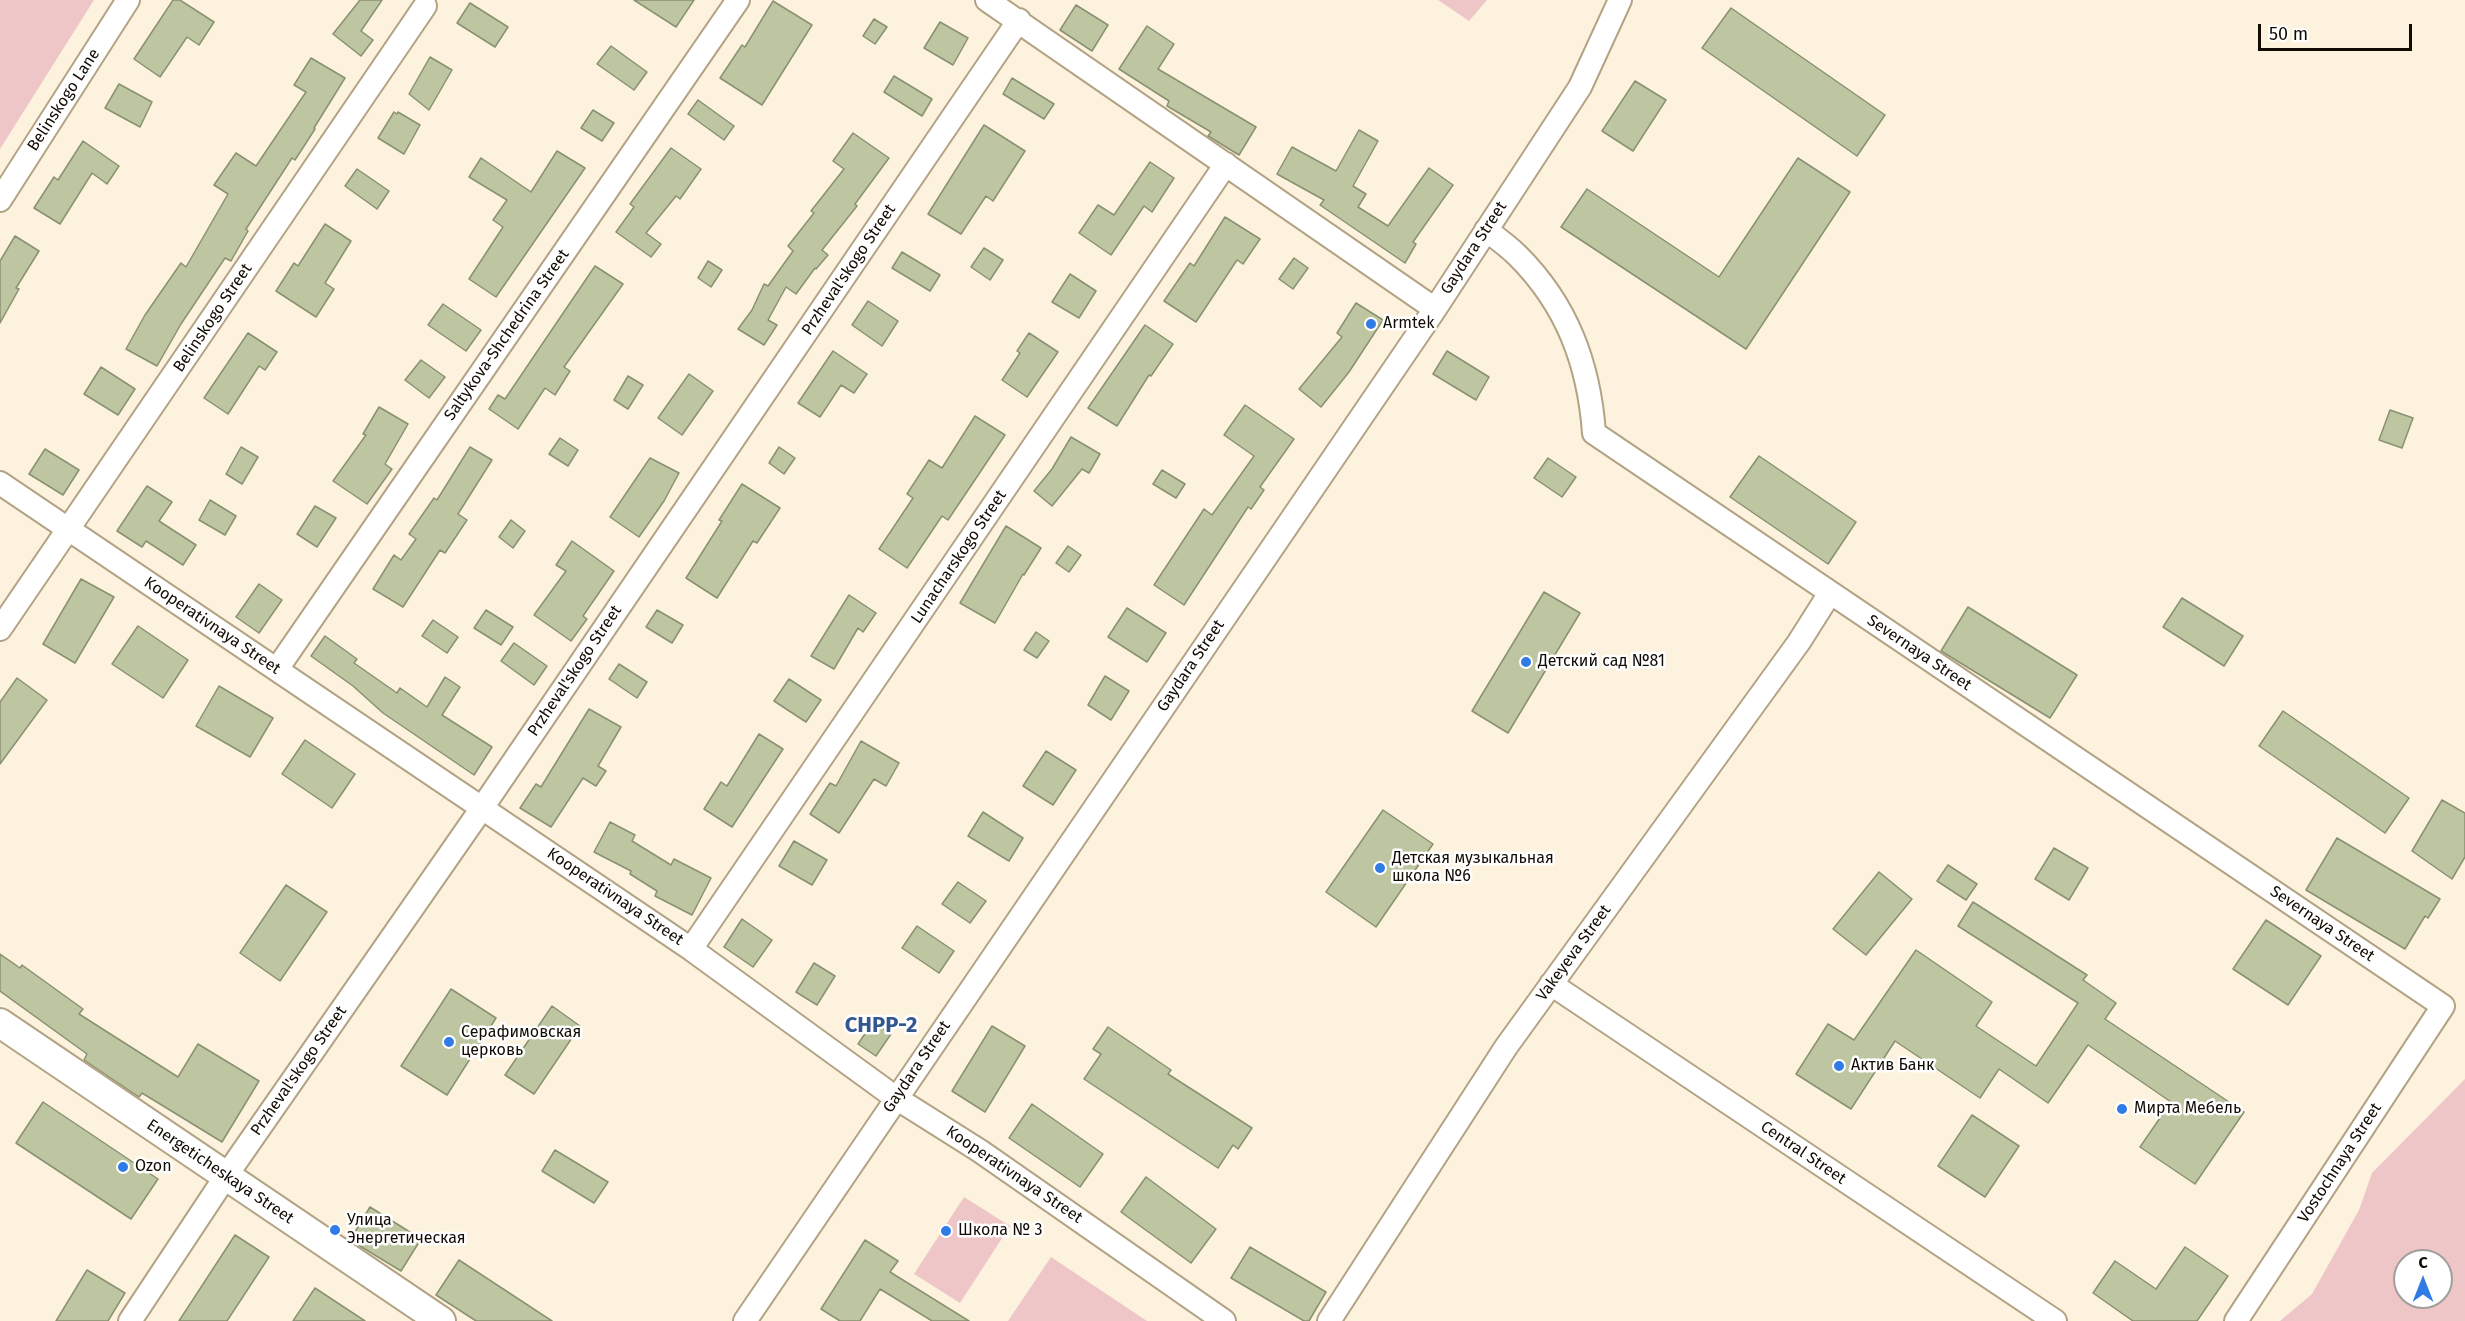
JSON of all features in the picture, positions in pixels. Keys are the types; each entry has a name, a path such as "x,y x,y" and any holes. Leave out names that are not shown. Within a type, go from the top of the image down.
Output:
{"street":[{"name":"Belinskogo Lane","path":"0,200 129,0"},
{"name":"Saltykova-Shchedrina Street","path":"277,669 738,0"},
{"path":"987,0 1435,309"},
{"name":"Gaydara Street","path":"745,1321 1435,309 1580,87 1620,0"},
{"name":"Belinskogo Street","path":"0,629 425,6"},
{"name":"Przheval'skogo Street","path":"130,1321 226,1176 482,808 1019,20"},
{"name":"Lunacharskogo Street","path":"691,949 1226,164"},
{"name":"Severnaya Street","path":"1486,230 1516,254 1531,270 1563,314 1584,371 1592,401 1594,433 2443,1006"},
{"name":"Kooperativnaya Street","path":"0,483 691,949 896,1098 980,1151 1224,1321"},
{"name":"Vakeyeva Street","path":"1329,1321 1506,1047 1798,642 1830,593"},
{"name":"Central Street","path":"1551,984 2055,1321"},
{"name":"Vostochnaya Street","path":"2236,1321 2443,1006"},
{"name":"Energeticheskaya Street","path":"0,1023 441,1321"}],"shaded area":[{"path":"0,0 94,0 0,149"},
{"path":"1438,0 1487,0 1469,21"},
{"path":"2465,1079 2465,1321 2280,1321 2312,1294 2359,1210 2372,1173"},
{"path":"964,1197 1010,1226 960,1303 914,1274"},
{"path":"1051,1257 1147,1321 1008,1321"}],"building":[{"path":"173,0 180,0 214,22 199,45 187,37 160,77 134,59"},
{"path":"360,0 382,0 361,31 373,40 361,56 333,34"},
{"path":"634,0 694,0 676,27"},
{"path":"773,1 812,25 762,105 720,78 742,45 745,47"},
{"path":"470,3 508,27 495,47 457,23"},
{"path":"1076,5 1108,25 1092,51 1060,30"},
{"path":"1731,8 1885,115 1857,156 1702,48"},
{"path":"874,19 887,27 875,44 863,36"},
{"path":"940,22 968,38 953,65 924,48"},
{"path":"1147,26 1174,44 1158,69 1256,127 1239,155 1208,136 1211,132 1167,106 1169,101 1119,69"},
{"path":"611,46 647,72 634,90 597,64"},
{"path":"430,57 452,70 429,110 409,94"},
{"path":"311,58 345,78 315,129 295,160 292,158 246,229 248,231 231,261 225,258 181,324 157,366 126,349 145,315 181,263 186,267 228,194 214,185 236,153 256,166 306,92 294,85"},
{"path":"894,76 932,99 922,116 884,92"},
{"path":"1012,78 1054,104 1044,119 1003,94"},
{"path":"1635,81 1666,100 1633,151 1602,131"},
{"path":"119,84 152,102 140,127 105,108"},
{"path":"698,100 734,126 724,140 688,114"},
{"path":"593,110 614,123 602,141 581,128"},
{"path":"394,112 420,125 404,154 378,138"},
{"path":"984,125 1025,151 993,201 986,196 961,234 928,214"},
{"path":"1359,130 1378,141 1353,186 1366,194 1358,207 1388,226 1429,168 1453,185 1413,242 1416,244 1405,263 1320,205 1324,200 1277,174 1292,147 1336,171"},
{"path":"853,133 889,158 855,204 857,206 822,250 828,255 815,268 796,294 786,287 768,320 777,325 764,345 738,329 752,310 764,284 768,286 793,251 788,246 814,213 811,211 844,169 833,161"},
{"path":"83,141 119,166 107,184 92,173 60,224 34,208 54,177 58,180"},
{"path":"671,148 701,169 680,199 676,196 646,233 661,244 651,257 616,232 634,207 630,204"},
{"path":"557,151 585,168 496,297 469,279 503,227 493,220 507,200 469,177 481,158 531,192"},
{"path":"1798,158 1850,192 1746,349 1561,227 1587,189 1719,277"},
{"path":"1150,162 1174,178 1152,212 1144,206 1111,255 1079,233 1098,205 1114,215"},
{"path":"357,169 389,191 377,209 345,186"},
{"path":"1225,217 1260,239 1243,264 1237,260 1196,322 1164,301 1190,263 1194,266"},
{"path":"325,224 351,241 325,283 334,289 316,317 276,291 294,263 298,266"},
{"path":"15,236 39,251 16,288 19,289 0,323 0,261"},
{"path":"984,248 1003,260 990,280 971,267"},
{"path":"902,252 940,275 930,291 892,268"},
{"path":"1294,258 1308,268 1293,289 1279,279"},
{"path":"708,261 722,270 711,287 698,278"},
{"path":"595,266 623,284 564,367 570,371 555,395 545,388 518,429 489,409 498,395 505,399"},
{"path":"1070,274 1096,291 1079,318 1052,302"},
{"path":"868,301 898,321 882,346 852,325"},
{"path":"1356,303 1383,320 1349,372 1321,407 1299,389 1342,337 1337,333"},
{"path":"443,304 481,330 466,351 428,325"},
{"path":"1145,325 1173,344 1151,376 1149,375 1117,426 1088,408"},
{"path":"248,333 277,352 265,370 259,366 228,414 204,398"},
{"path":"1029,333 1058,352 1027,397 1002,380 1020,353 1017,351"},
{"path":"833,351 867,374 854,393 841,385 820,417 798,403"},
{"path":"1447,351 1489,377 1476,400 1433,374"},
{"path":"421,360 445,377 429,398 405,380"},
{"path":"101,367 135,389 118,415 84,394"},
{"path":"689,374 713,391 682,435 658,418"},
{"path":"628,376 643,385 628,409 614,400"},
{"path":"1245,405 1294,439 1260,487 1264,490 1251,509 1248,507 1184,605 1154,585 1204,509 1212,515 1254,456 1224,435"},
{"path":"379,407 408,424 385,464 392,469 367,504 333,481 366,435 363,434"},
{"path":"2390,410 2413,418 2402,448 2379,440"},
{"path":"975,416 1005,435 948,520 942,516 907,568 879,549 913,498 907,494 929,460 942,468"},
{"path":"1071,437 1100,454 1089,473 1082,469 1052,506 1034,491 1052,469"},
{"path":"560,438 578,450 568,466 549,454"},
{"path":"241,447 258,457 242,484 226,474"},
{"path":"470,447 492,460 458,514 467,520 445,553 440,550 403,607 373,589 394,555 401,560 416,539 409,534 434,498 437,500"},
{"path":"779,447 795,458 784,474 769,463"},
{"path":"45,449 79,470 63,495 29,474"},
{"path":"1759,456 1856,522 1828,564 1730,497"},
{"path":"650,458 679,473 664,501 639,537 610,517"},
{"path":"1548,458 1576,477 1562,497 1534,478"},
{"path":"1162,470 1185,484 1176,498 1153,484"},
{"path":"742,484 780,508 757,543 753,541 717,598 686,578"},
{"path":"147,486 172,502 159,521 196,545 183,565 146,541 142,547 117,531"},
{"path":"210,500 236,516 225,535 199,520"},
{"path":"315,506 336,518 317,547 297,534"},
{"path":"511,520 525,531 513,548 499,537"},
{"path":"1006,526 1041,548 995,623 960,603"},
{"path":"572,541 614,571 583,616 587,619 571,641 534,615 566,571 556,565"},
{"path":"1068,546 1081,555 1069,572 1056,563"},
{"path":"81,579 114,597 75,663 43,644"},
{"path":"259,584 282,600 259,633 236,617"},
{"name":"Детский сад №81","path":"1544,592 1580,613 1508,733 1472,711"},
{"path":"849,595 876,613 863,632 858,628 834,669 811,656"},
{"path":"2182,598 2243,636 2224,666 2163,627"},
{"path":"1968,607 2077,675 2050,718 1941,651"},
{"path":"1127,608 1166,633 1147,662 1108,637"},
{"path":"486,610 513,627 501,645 474,628"},
{"path":"657,610 683,625 672,643 646,627"},
{"path":"433,620 458,637 447,653 422,636"},
{"path":"138,626 188,660 163,698 112,664"},
{"path":"1036,632 1049,641 1037,658 1024,650"},
{"path":"325,636 357,659 354,663 397,693 400,688 427,707 445,677 460,687 442,715 492,747 474,775 383,713 353,686 311,656"},
{"path":"514,643 547,666 534,685 501,661"},
{"path":"619,664 647,682 637,698 609,679"},
{"path":"1105,676 1129,691 1111,720 1088,705"},
{"path":"17,678 47,700 0,764 0,702"},
{"path":"789,679 821,700 806,722 774,701"},
{"path":"219,686 273,718 250,757 196,726"},
{"path":"589,709 621,727 598,766 606,771 596,786 583,778 551,827 520,808 536,784 541,787"},
{"path":"2283,711 2409,798 2385,833 2259,746"},
{"path":"759,734 783,749 732,827 704,809 721,782 727,786"},
{"path":"305,740 355,774 332,808 282,774"},
{"path":"861,741 899,763 886,786 874,779 839,833 810,814 830,783 836,786"},
{"path":"1046,751 1076,770 1053,805 1023,786"},
{"path":"2442,800 2465,813 2465,857 2452,879 2412,851"},
{"name":"Детская музыкальная школа №6","path":"1383,810 1433,844 1376,927 1326,892"},
{"path":"983,812 1023,838 1009,861 968,836"},
{"path":"610,822 635,835 632,841 671,865 674,859 711,878 692,915 655,896 657,891 630,874 631,871 594,852"},
{"path":"2337,838 2440,899 2428,918 2425,916 2405,949 2306,890"},
{"path":"794,841 827,860 812,885 779,866"},
{"path":"2054,848 2088,868 2069,900 2035,879"},
{"path":"1948,865 1977,884 1966,900 1937,881"},
{"path":"1879,872 1912,899 1866,955 1833,929"},
{"path":"958,882 986,901 970,923 942,904"},
{"path":"286,885 327,912 280,981 240,953"},
{"path":"1973,902 2087,975 2083,980 2116,1003 2105,1019 2244,1112 2195,1184 2140,1147 2171,1102 2088,1045 2048,1103 1999,1069 1980,1098 1895,1041 1851,1109 1796,1074 1828,1024 1854,1040 1916,950 1992,1002 1976,1026 2036,1066 2078,1003 1958,926"},
{"path":"742,919 772,940 753,967 724,947"},
{"path":"2266,920 2321,956 2288,1005 2233,969"},
{"path":"917,926 954,951 939,973 902,948"},
{"path":"0,954 20,968 22,965 83,1009 79,1014 178,1077 198,1044 259,1081 222,1142 142,1093 139,1097 84,1060 87,1054 0,991"},
{"path":"814,963 835,976 817,1005 796,992"},
{"name":"Серафимовская церковь","path":"451,989 496,1018 447,1095 401,1066"},
{"path":"552,1006 580,1026 534,1094 505,1075"},
{"path":"873,1022 891,1034 876,1056 858,1044"},
{"path":"992,1026 1025,1046 985,1112 952,1091"},
{"path":"1108,1027 1171,1070 1168,1074 1252,1128 1238,1149 1233,1145 1218,1168 1084,1079 1101,1054 1093,1049"},
{"path":"43,1102 158,1179 131,1219 16,1143"},
{"path":"1032,1104 1103,1154 1080,1187 1009,1138"},
{"path":"1972,1115 2019,1146 1985,1197 1938,1166"},
{"path":"555,1150 608,1182 594,1203 542,1171"},
{"path":"1146,1177 1216,1229 1191,1263 1121,1212"},
{"path":"370,1207 421,1239 401,1271 350,1240"},
{"path":"235,1235 269,1257 227,1321 179,1321"},
{"path":"865,1240 898,1261 890,1272 969,1321 932,1321 880,1289 860,1321 840,1321 821,1309"},
{"path":"1250,1247 1326,1292 1309,1321 1304,1321 1231,1278"},
{"path":"2185,1247 2228,1276 2197,1321 2133,1321 2093,1293 2115,1261 2156,1289"},
{"path":"459,1260 552,1321 476,1321 436,1295"},
{"path":"87,1270 125,1293 108,1321 56,1321"},
{"path":"315,1288 365,1321 293,1321"}],"place":[{"name":"Armtek","path":"1371,324"},
{"name":"Детский сад №81","path":"1526,662"},
{"name":"Детская музыкальная школа №6","path":"1380,868"},
{"name":"Серафимовская церковь","path":"449,1042"},
{"name":"Актив Банк","path":"1839,1066"},
{"name":"Мирта Мебель","path":"2122,1109"},
{"name":"Ozon","path":"123,1167"},
{"name":"Улица Энергетическая","path":"335,1230"},
{"name":"Школа № 3","path":"946,1231"}],"district":[{"name":"CHPP-2","path":"881,1026"}]}
